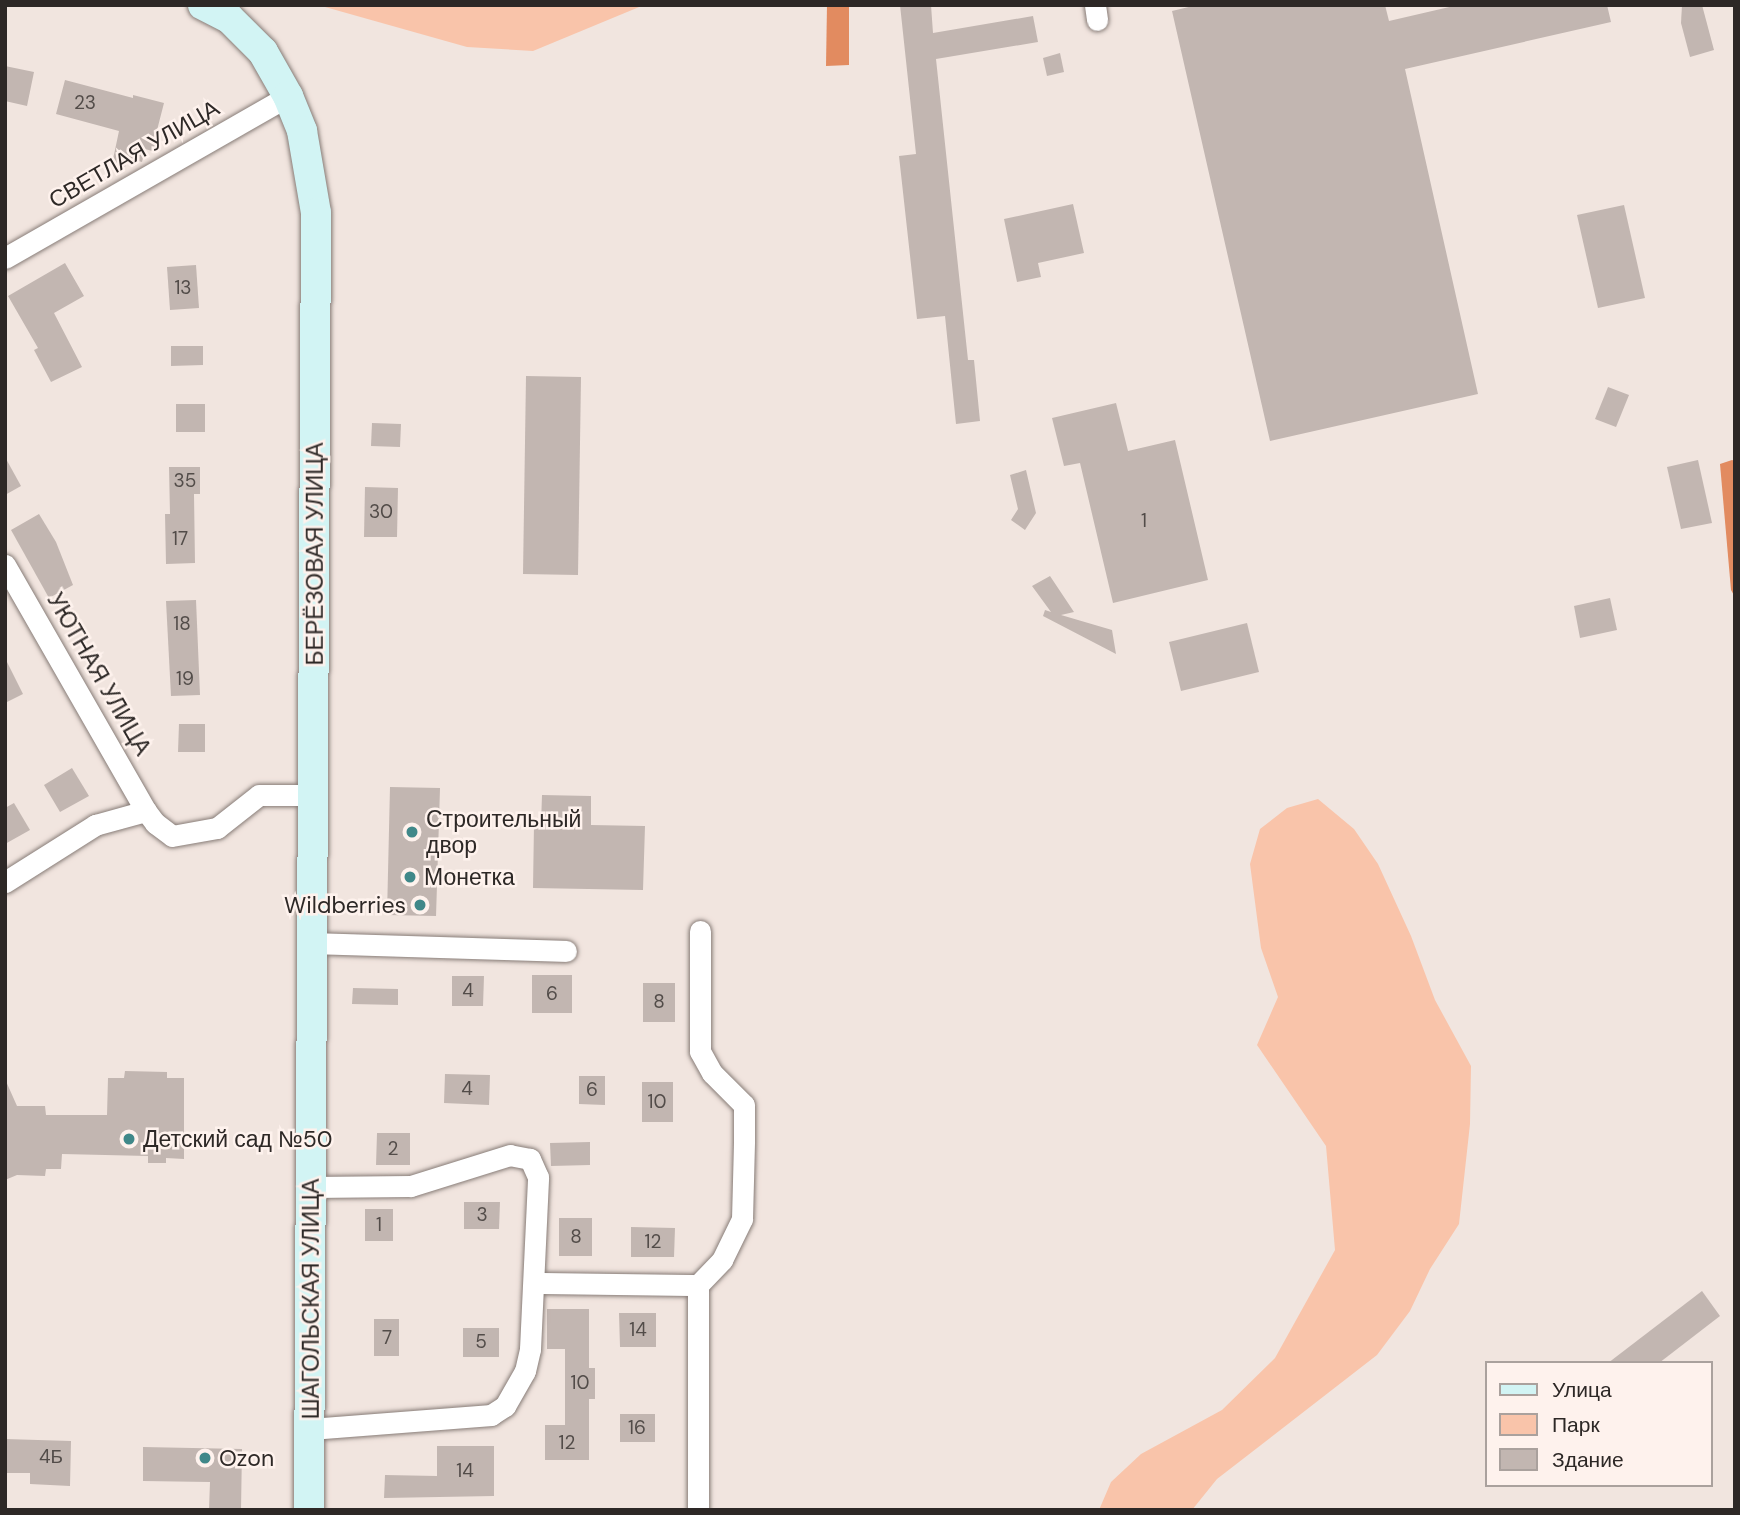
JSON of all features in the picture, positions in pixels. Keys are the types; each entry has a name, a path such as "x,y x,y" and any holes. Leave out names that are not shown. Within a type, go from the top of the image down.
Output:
{"main road":[{"name":"БЕРЁЗОВАЯ УЛИЦА","path":"203,5 229,18 263,52 288,96 302,131 316,213 314,794"},
{"name":"ШАГОЛЬСКАЯ УЛИЦА","path":"309,1510 314,794"}],"street":[{"name":"СВЕТЛАЯ УЛИЦА","path":"5,258 288,96"},
{"name":"УЮТНАЯ УЛИЦА","path":"5,565 146,811"},
{"path":"5,882 95,825 146,811 155,823 172,836 217,828 259,795 314,794"},
{"path":"698,1510 698,1285 722,1259 742,1219 744,1141 744,1105 712,1073 700,1051 700,932"},
{"path":"313,943 566,951"},
{"path":"310,1429 491,1416 505,1406 525,1371 530,1349 538,1177 530,1159 510,1155 411,1186 312,1187"},
{"path":"534,1283 698,1285"}],"green space":[{"path":"318,5 644,5 533,51 467,47"},
{"path":"1318,799 1354,829 1378,864 1411,936 1435,1000 1471,1066 1470,1124 1459,1224 1430,1269 1410,1311 1377,1355 1217,1479 1192,1510 1099,1510 1111,1482 1141,1454 1222,1410 1275,1358 1335,1250 1326,1146 1257,1045 1278,997 1261,948 1250,864 1260,829 1287,808"}],"shaded area":[{"path":"827,5 849,5 849,65 826,66"},
{"path":"1735,461 1735,597 1731,590 1720,464"}],"building":[{"path":"900,5 931,5 933,33 1033,16 1038,42 936,59 968,360 974,360 980,421 956,424 945,316 917,319 899,156 916,154"},
{"path":"1197,5 1385,5 1389,21 1458,5 1607,5 1611,22 1405,69 1478,394 1270,441 1172,11"},
{"path":"1682,5 1702,5 1714,50 1690,57 1681,23"},
{"path":"1060,53 1064,72 1047,76 1043,58"},
{"path":"5,66 34,72 27,106 5,101"},
{"path":"65,80 133,98 133,95 164,103 155,138 159,139 156,152 145,149 142,162 128,158 125,167 112,164 119,131 56,114"},
{"path":"1073,204 1084,253 1038,263 1041,277 1017,282 1004,219"},
{"path":"1624,205 1645,298 1598,308 1577,215"},
{"path":"65,263 84,296 54,313 82,367 51,382 34,350 38,348 8,296"},
{"path":"196,265 199,308 170,310 167,267"},
{"path":"171,346 203,346 203,365 171,366"},
{"path":"526,376 581,377 578,575 523,574"},
{"path":"1608,387 1629,395 1616,427 1595,419"},
{"path":"1116,403 1128,451 1175,440 1208,580 1113,603 1080,463 1064,466 1052,418"},
{"path":"176,404 205,404 205,432 176,432"},
{"path":"372,423 401,424 400,447 371,446"},
{"path":"5,457 21,486 5,495"},
{"path":"1698,460 1712,523 1681,529 1667,467"},
{"path":"169,467 200,467 200,494 194,494 195,563 166,564 165,514 170,514"},
{"path":"1026,470 1036,513 1025,530 1011,520 1018,509 1010,475"},
{"path":"365,487 398,488 397,537 364,537"},
{"path":"39,514 56,542 73,585 49,598 11,530"},
{"path":"1050,576 1074,612 1061,615 1112,630 1116,654 1043,616 1045,610 1051,612 1032,586"},
{"path":"1610,598 1617,630 1580,638 1574,606"},
{"path":"196,600 200,695 171,696 166,601"},
{"path":"1247,623 1259,672 1181,691 1169,642"},
{"path":"5,658 23,694 5,703"},
{"path":"179,724 205,724 205,752 178,752"},
{"path":"72,768 89,796 60,812 44,785"},
{"path":"390,787 440,788 436,916 387,915"},
{"path":"542,795 591,796 591,825 645,826 643,890 533,888 534,824 541,824"},
{"path":"14,803 30,830 5,844 5,808"},
{"path":"532,975 572,975 572,1013 532,1013"},
{"path":"452,976 484,976 483,1006 452,1006"},
{"path":"643,983 675,983 675,1022 643,1022"},
{"path":"353,988 398,989 398,1005 352,1004"},
{"path":"125,1071 167,1072 167,1078 184,1078 184,1159 166,1158 166,1163 148,1163 148,1156 62,1154 61,1169 46,1169 45,1176 17,1175 5,1180 5,1079 17,1106 45,1106 46,1115 107,1115 108,1078 124,1078"},
{"path":"445,1074 490,1075 489,1105 444,1103"},
{"path":"579,1076 605,1076 605,1105 579,1104"},
{"path":"642,1082 673,1082 673,1122 642,1122"},
{"path":"377,1133 410,1133 410,1165 376,1165"},
{"path":"590,1142 590,1165 551,1166 550,1143"},
{"path":"464,1202 500,1202 499,1229 464,1229"},
{"path":"365,1209 393,1209 393,1241 365,1241"},
{"path":"559,1218 592,1218 592,1256 559,1256"},
{"path":"631,1227 675,1228 674,1257 631,1257"},
{"path":"1702,1291 1720,1316 1662,1361 1611,1361"},
{"path":"547,1309 589,1309 589,1368 595,1368 595,1399 589,1399 589,1460 545,1460 545,1425 565,1425 565,1349 547,1349"},
{"path":"619,1313 656,1313 656,1347 620,1347"},
{"path":"374,1319 399,1319 399,1356 374,1356"},
{"path":"463,1328 499,1328 499,1357 463,1357"},
{"path":"620,1414 655,1414 655,1442 620,1442"},
{"path":"5,1439 71,1441 70,1486 30,1484 30,1473 5,1473"},
{"path":"437,1446 494,1446 494,1496 384,1498 385,1475 437,1476"},
{"path":"143,1447 242,1449 241,1510 209,1510 210,1482 143,1481"}],"place":[{"name":"Строительный двор","path":"412,832"},
{"name":"Монетка","path":"410,877"},
{"name":"Wildberries","path":"420,905"},
{"name":"Детский сад №50","path":"129,1139"},
{"name":"Ozon","path":"205,1458"}]}
